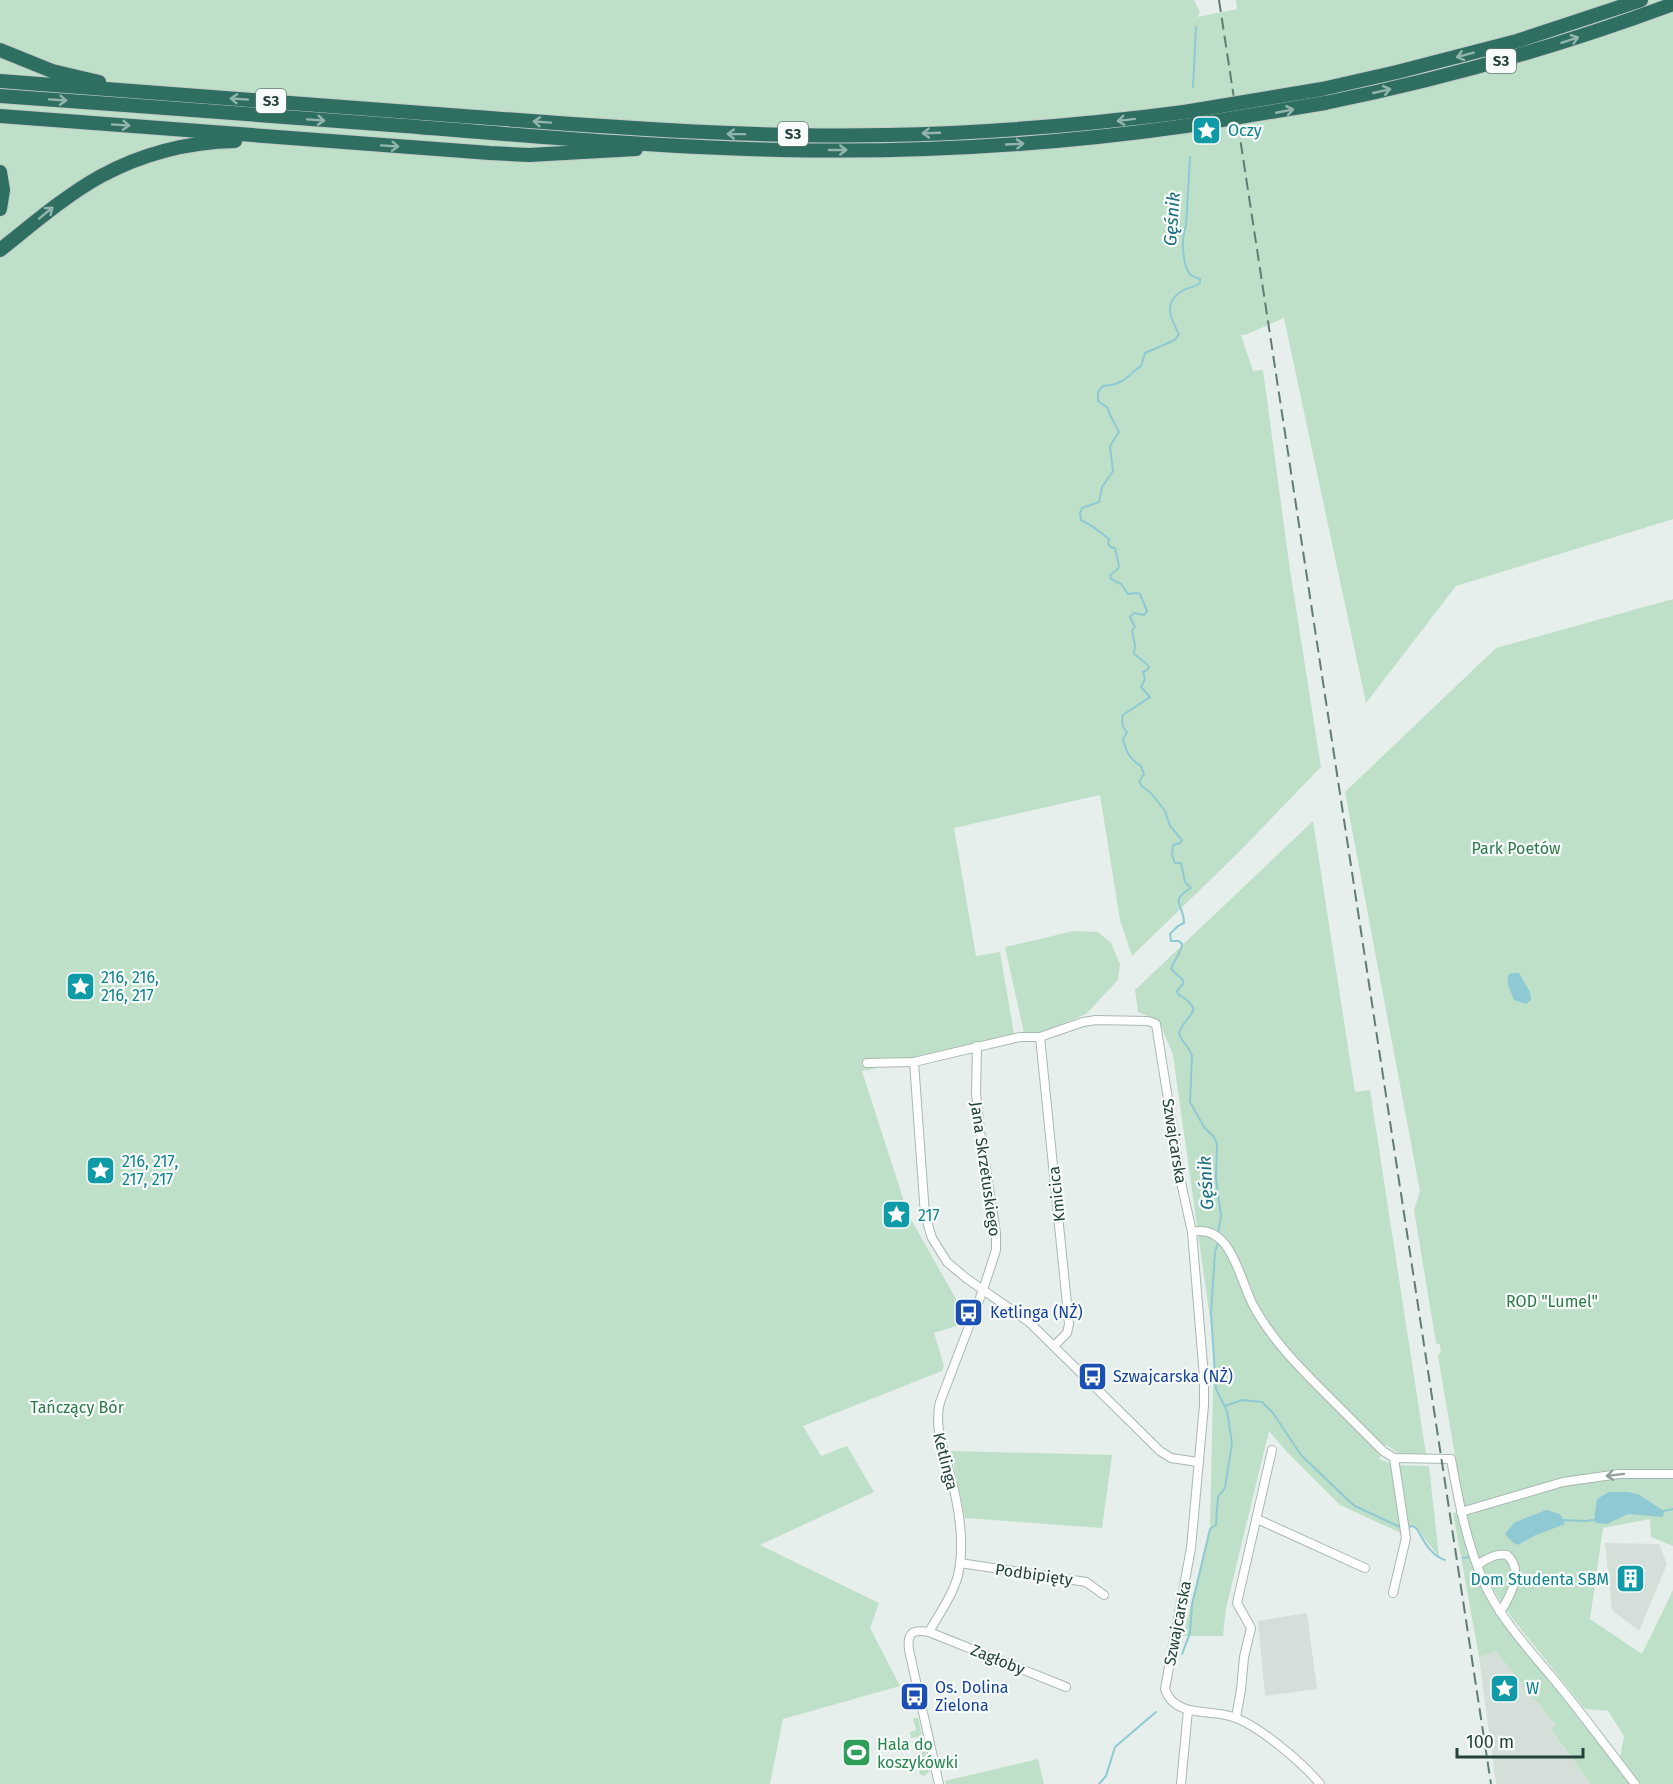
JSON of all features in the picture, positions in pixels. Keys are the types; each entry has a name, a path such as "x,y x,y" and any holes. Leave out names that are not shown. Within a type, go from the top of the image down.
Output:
{"highway":[{"name":"S3","path":"0,96 674,146 802,150 957,147 1055,142 1114,136 1397,72 1507,44 1641,0"},
{"name":"S3","path":"0,81 731,134 863,135 976,132 1185,119 1325,103 1407,86 1521,55 1673,4"},
{"path":"0,50 52,71 139,91"},
{"path":"0,116 529,155 611,152 674,146"},
{"path":"0,250 58,204 100,176 128,163 161,152 195,145 223,141 290,138"},
{"path":"0,172 3,190 0,209"}],"street":[{"name":"Szwajcarska","path":"867,1064 914,1062 1020,1037 1040,1037 1095,1020 1148,1021 1156,1024 1182,1187 1192,1232 1204,1377 1204,1405 1190,1554 1165,1680 1166,1693 1171,1700 1188,1710"},
{"name":"Kmicica","path":"1040,1037 1069,1324 1067,1333 1054,1347"},
{"name":"Jana Skrzetuskiego","path":"977,1046 976,1093 981,1143 996,1233 996,1250 982,1290"},
{"path":"914,1062 925,1215 932,1238 946,1262 1029,1322 1160,1451 1168,1457 1198,1462"},
{"path":"1192,1232 1212,1233 1228,1246 1253,1305 1269,1331 1320,1388 1383,1451 1394,1458 1451,1459 1461,1512 1486,1587 1500,1612 1635,1784"},
{"name":"Ketlinga","path":"929,1632 955,1585 961,1547 959,1519 938,1430 937,1415 982,1290"},
{"path":"1236,1717 1244,1657 1251,1628 1237,1603 1272,1450"},
{"path":"1393,1593 1405,1547 1405,1528 1394,1458"},
{"path":"1461,1512 1563,1482 1619,1474 1673,1474"},
{"path":"1257,1519 1365,1568"},
{"path":"1478,1564 1494,1555 1501,1554 1507,1555 1516,1568 1513,1586 1500,1612"},
{"name":"Podbipięty","path":"960,1563 1086,1582 1104,1595"},
{"path":"929,1632 916,1631 910,1634 908,1639 939,1784"},
{"name":"Zagłoby","path":"929,1632 1066,1687"},
{"path":"1181,1784 1188,1710 1236,1717 1271,1739 1314,1782"}],"shaded area":[{"path":"1605,1543 1659,1544 1667,1564 1639,1631 1612,1610"},
{"path":"1307,1613 1317,1689 1265,1696 1258,1621"},
{"path":"1496,1650 1557,1725 1551,1731 1591,1784 1496,1784 1479,1657"}],"green space":[{"name":"Tańczący Bór","path":"0,0 1194,0 1200,12 1198,17 1237,9 1236,0 1673,0 1673,519 1456,586 1366,703 1284,318 1241,335 1253,371 1263,370 1290,570 1321,767 1239,852 1132,956 1120,920 1100,795 954,828 976,956 1000,952 1015,1040 862,1071 908,1214 964,1313 959,1325 934,1333 944,1366 942,1371 803,1426 821,1456 847,1446 874,1492 760,1545 879,1603 870,1628 900,1686 783,1719 770,1784 0,1784"},
{"path":"1673,599 1673,1546 1651,1537 1650,1519 1603,1528 1590,1619 1642,1654 1673,1590 1673,1784 1640,1784 1620,1758 1624,1736 1608,1711 1585,1709 1512,1618 1494,1591 1474,1549 1465,1514 1438,1356 1441,1351 1440,1345 1436,1343 1414,1210 1420,1191 1345,792 1496,648","holes":["1546,1510 1536,1535 1518,1545 1511,1529 1515,1522"]},
{"path":"1313,821 1355,1092 1370,1090 1426,1454 1402,1454 1386,1445 1379,1459 1395,1465 1429,1466 1439,1557 1414,1525 1403,1534 1340,1505 1269,1431 1226,1608 1223,1636 1183,1636 1210,1528 1214,1347 1173,1055 1159,1021 1138,1012 1135,990"},
{"path":"1074,931 1098,932 1111,943 1120,964 1118,980 1086,1014 1043,1032 1024,1033 1005,947"},
{"path":"951,1451 1112,1455 1102,1528 965,1518"},
{"path":"1459,1512 1491,1600 1500,1618 1631,1784 1591,1784 1551,1730 1556,1725 1496,1651 1479,1657 1453,1513"},
{"path":"913,1718 918,1718 930,1771 924,1776 919,1770 925,1767 917,1737 911,1738 910,1732 916,1730"},
{"path":"1038,1759 1044,1784 946,1784 945,1781"}],"water":[{"path":"1519,973 1530,992 1531,1000 1526,1004 1514,1000 1510,990 1508,977 1509,974"},
{"path":"1609,1492 1638,1494 1664,1511 1663,1517 1628,1514 1607,1524 1596,1523 1594,1520 1597,1499"},
{"path":"1546,1510 1560,1514 1565,1524 1518,1545 1505,1534 1515,1522"}],"waterway":[{"name":"Gęśnik","path":"1193,87 1196,27"},
{"name":"Gęśnik","path":"1142,777 1144,774 1141,766 1131,758 1123,739 1127,732 1122,720 1123,715 1150,697 1141,687 1145,679 1143,672 1149,667 1134,654 1132,631 1135,627 1130,617 1134,613 1144,615 1147,611 1140,594 1128,594 1121,584 1111,579 1110,575 1119,566 1115,548 1108,544 1109,539 1081,520 1080,513 1082,508 1099,502 1102,487 1113,471 1110,446 1119,432 1108,408 1098,401 1098,392 1103,386 1117,384 1127,378 1141,366 1145,353 1175,340 1179,334 1171,317 1172,301 1182,291 1200,283 1200,279 1188,271 1183,252 1190,157"},
{"name":"Gęśnik","path":"1141,779 1139,781 1142,786 1151,793 1165,811 1170,826 1182,840 1173,845 1172,855 1175,863 1181,863 1185,882 1191,888 1179,900 1184,923 1170,934 1171,941 1179,941 1182,944 1171,969 1183,980 1183,984 1177,991 1178,994 1187,1000 1193,1009 1179,1033 1192,1056 1190,1102 1217,1144 1216,1179 1221,1216 1218,1233"},
{"name":"Gęśnik","path":"1182,1654 1190,1633 1192,1605 1210,1529 1216,1525 1218,1497 1225,1488 1232,1443 1227,1411 1216,1389 1211,1313 1215,1252 1218,1242"},
{"path":"1225,1406 1242,1400 1262,1402 1273,1413 1301,1455 1348,1500 1355,1506 1402,1528"},
{"path":"1664,1511 1673,1509"},
{"path":"1563,1520 1594,1520"},
{"path":"1408,1527 1413,1526 1417,1529 1432,1552 1445,1560"},
{"path":"1463,1558 1469,1557"},
{"name":"Gęśnik","path":"1099,1784 1106,1776 1115,1747 1156,1712"}],"railway":[{"path":"1219,0 1491,1784"}],"place":[{"name":"Oczy","path":"1207,130"},
{"name":"216, 216, 216, 217","path":"80,986"},
{"name":"216, 217, 217, 217","path":"101,1170"},
{"name":"217","path":"897,1215"},
{"name":"Ketlinga (NŻ)","path":"969,1312"},
{"name":"Szwajcarska (NŻ)","path":"1092,1376"},
{"name":"Dom Studenta SBM","path":"1630,1579"},
{"name":"W","path":"1505,1688"},
{"name":"Os. Dolina Zielona","path":"914,1696"},
{"name":"Hala do koszykówki","path":"856,1753"}],"park label":[{"name":"Park Poetów","path":"1516,848"},
{"name":"ROD \"Lumel\"","path":"1552,1301"}]}
